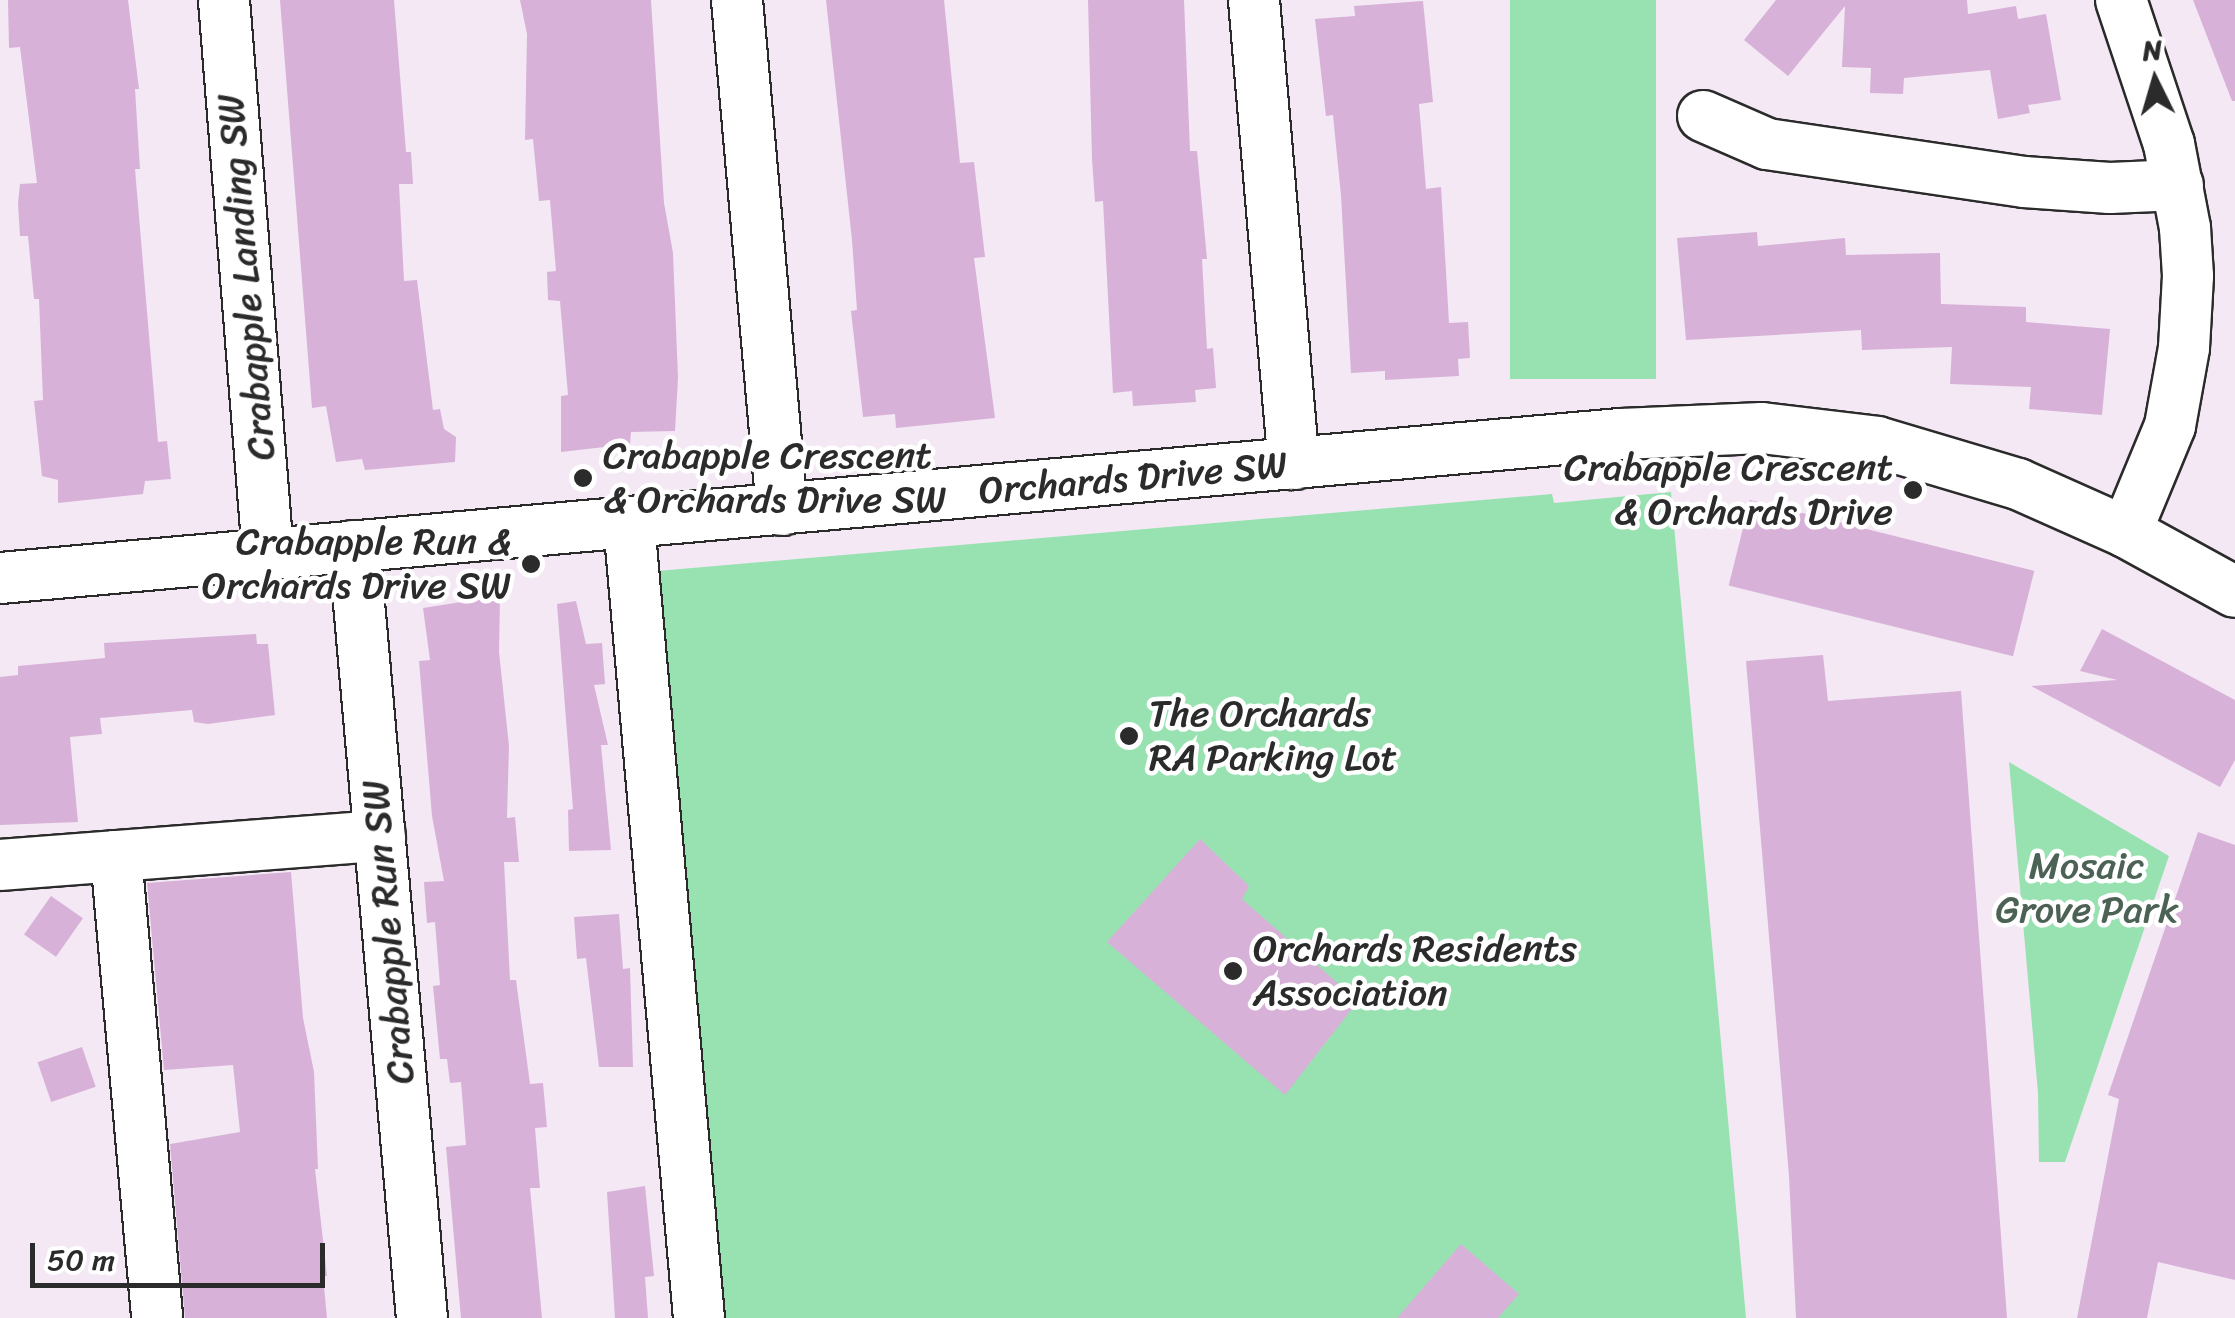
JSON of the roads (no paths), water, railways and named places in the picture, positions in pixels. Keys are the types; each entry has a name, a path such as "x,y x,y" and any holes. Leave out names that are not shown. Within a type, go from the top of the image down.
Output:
{"street":[{"name":"Crabapple Landing SW","path":"224,0 268,554"},
{"path":"737,0 782,510"},
{"path":"1254,0 1294,464"},
{"path":"2122,0 2157,100 2178,185 2188,276 2179,384 2170,426 2126,532"},
{"path":"1704,116 1767,144 2004,179 2110,188 2178,185"},
{"name":"Orchards Drive SW","path":"0,578 1685,429 1782,429 1877,442 1946,459 2018,484 2126,532 2235,592"},
{"path":"629,523 699,1318"},
{"name":"Crabapple Run SW","path":"354,546 422,1318"},
{"path":"0,865 380,836"},
{"path":"116,856 156,1318"}],"place":[{"name":"Crabapple Crescent & Orchards Drive SW","path":"583,478"},
{"name":"Crabapple Crescent & Orchards Drive","path":"1913,490"},
{"name":"Crabapple Run & Orchards Drive SW","path":"531,564"},
{"name":"The Orchards RA Parking Lot","path":"1129,736"},
{"name":"Orchards Residents Association","path":"1233,971"}],"park label":[{"name":"Mosaic Grove Park","path":"2087,888"}]}
